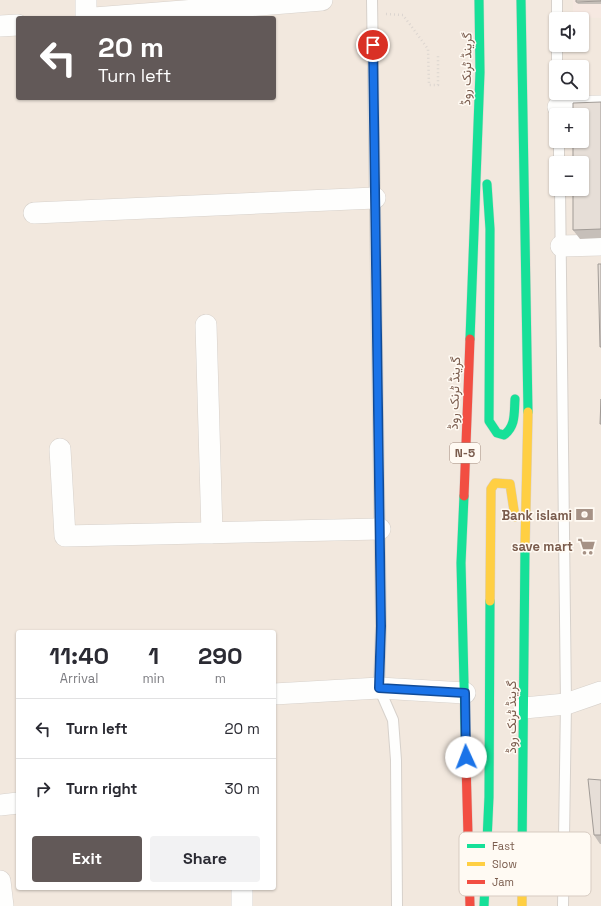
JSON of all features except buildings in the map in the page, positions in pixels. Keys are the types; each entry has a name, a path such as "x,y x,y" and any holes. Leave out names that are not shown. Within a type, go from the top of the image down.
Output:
{"highway":[{"name":"گرینڈ ٹرنک روڈ","path":"468,832 461,563 480,72 479,0"},
{"name":"گرینڈ ٹرنک روڈ","path":"520,0 528,427 524,578 523,832"},
{"path":"480,72 490,229 489,421 493,430 501,435 508,432 514,425 516,386"},
{"path":"517,346 524,188"},
{"path":"487,832 489,797 491,489 495,483 507,483 511,488 524,578"},
{"name":"گرینڈ ٹرنک روڈ","path":"470,896 470,906"},
{"path":"484,896 484,906"},
{"name":"گرینڈ ٹرنک روڈ","path":"522,896 522,906"}],"street":[{"path":"86,0 86,16"},
{"path":"109,16 193,5 322,0"},
{"path":"0,26 16,25"},
{"path":"558,107 601,106"},
{"path":"34,213 375,198"},
{"path":"561,246 601,245"},
{"path":"206,325 212,532"},
{"path":"60,449 65,536 380,528"},
{"path":"276,694 379,688 465,693"},
{"path":"524,708 566,704 601,692"},
{"path":"0,805 16,803"},
{"path":"0,881 3,906"},
{"path":"242,890 242,906"}],"lane":[{"path":"372,0 381,626 379,688 393,720 396,760 397,906"},
{"path":"557,0 557,12"},
{"path":"560,196 566,704 564,832"},
{"path":"563,896 563,906"}],"path":[{"path":"372,14 403,15 428,49 429,85 438,85 438,55"}],"shaded area":[{"path":"0,0 601,0 601,906 0,906"},
{"path":"573,0 601,0 601,18 589,18 589,12 573,12"}],"traffic: fast":[{"path":"470,339 480,72 479,0"},
{"path":"521,0 528,412"},
{"path":"487,184 490,229 489,421 497,433 504,435 511,428 514,419 515,399"},
{"path":"464,496 461,563 466,763"},
{"path":"522,832 525,547"},
{"path":"487,832 489,797 490,601"},
{"path":"484,896 484,906"}],"traffic: slow":[{"path":"525,547 528,412"},
{"path":"490,601 491,489 495,483 510,484 515,517"},
{"path":"522,896 522,906"}],"traffic: jam":[{"path":"464,496 470,339"},
{"path":"466,763 468,832"},
{"path":"470,896 470,906"}],"place":[{"name":"Bank islami","path":"585,515"},
{"name":"save mart","path":"586,546"}],"route":[{"path":"373,45 381,626 379,688 465,693 464,712 466,757"}]}
